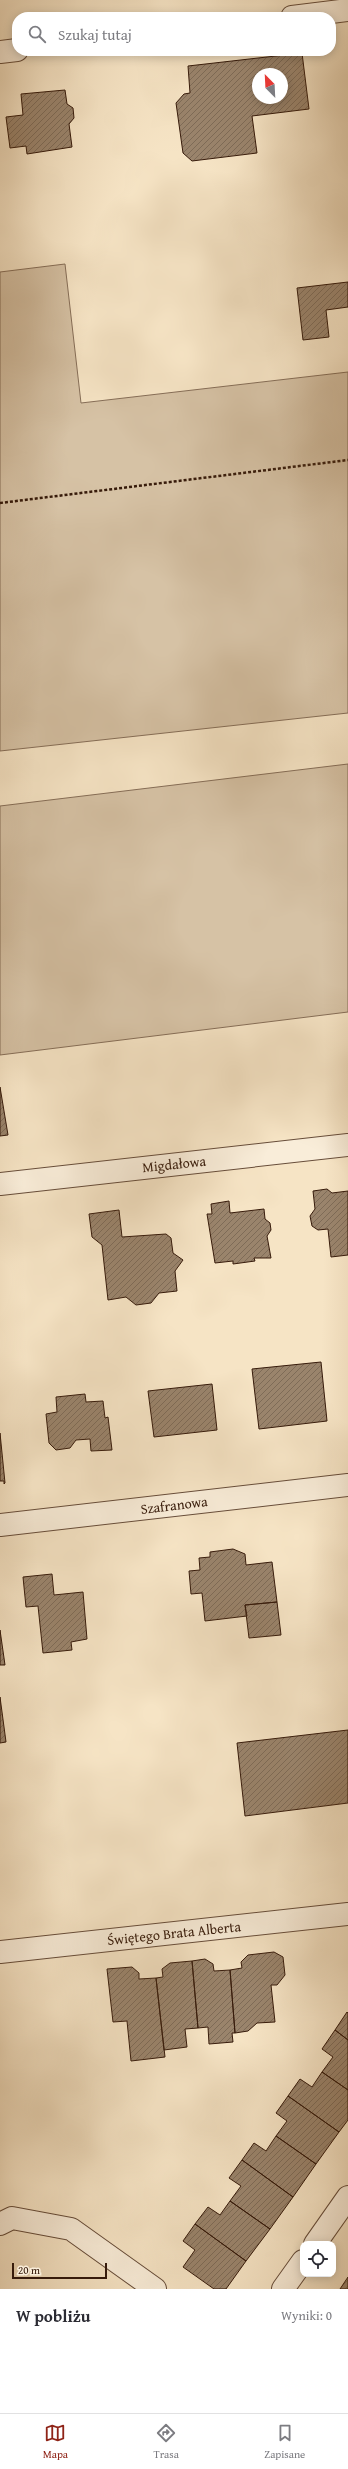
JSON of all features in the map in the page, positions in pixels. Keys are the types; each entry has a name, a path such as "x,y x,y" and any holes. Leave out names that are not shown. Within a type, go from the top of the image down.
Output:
{"street":[{"path":"332,12 348,10"},
{"path":"0,52 12,51"},
{"name":"Migdałowa","path":"0,1184 348,1145"},
{"name":"Szafranowa","path":"0,1526 348,1485"},
{"name":"Świętego Brata Alberta","path":"0,1952 348,1914"},
{"path":"317,2241 348,2197"},
{"path":"0,2224 12,2218 71,2228 155,2289"},
{"path":"283,2289 300,2264"}],"path":[{"path":"0,503 348,460"}],"shaded area":[{"path":"65,264 81,403 348,372 348,713 0,751 0,272"},
{"path":"348,764 348,1012 0,1055 0,806"}],"building":[{"path":"276,56 302,56 309,109 252,116 257,153 192,161 183,153 176,103 184,94 190,93 188,66"},
{"path":"65,90 67,104 73,108 74,118 69,124 72,147 27,154 26,146 10,148 6,117 23,115 21,94"},
{"path":"348,282 348,307 326,310 329,337 303,340 297,288"},
{"path":"0,1087 8,1135 0,1136"},
{"path":"327,1189 332,1193 348,1191 348,1255 331,1257 328,1229 318,1230 312,1226 310,1216 315,1209 313,1191"},
{"path":"229,1201 230,1213 264,1209 265,1219 270,1223 271,1230 267,1236 271,1258 254,1258 255,1261 233,1264 233,1261 215,1263 207,1214 212,1214 211,1204"},
{"path":"119,1210 122,1237 166,1234 171,1238 173,1253 183,1260 175,1271 177,1291 159,1293 151,1303 136,1305 126,1297 108,1300 102,1245 92,1237 89,1214"},
{"path":"321,1362 327,1421 259,1429 252,1369"},
{"path":"212,1384 217,1430 154,1437 148,1391"},
{"path":"85,1394 86,1402 103,1401 105,1418 108,1417 112,1450 91,1451 90,1439 76,1440 70,1448 56,1450 49,1443 46,1414 57,1412 56,1397"},
{"path":"0,1433 5,1483 4,1484 4,1481 0,1481"},
{"path":"233,1549 245,1554 246,1565 272,1562 277,1602 245,1605 247,1616 205,1621 202,1593 191,1594 189,1571 200,1570 199,1558 210,1557 210,1552"},
{"path":"52,1574 54,1595 83,1592 87,1639 71,1642 72,1650 43,1653 38,1606 26,1607 23,1577"},
{"path":"277,1602 281,1635 249,1638 245,1605"},
{"path":"0,1630 5,1665 0,1665"},
{"path":"0,1697 6,1742 0,1743"},
{"path":"348,1730 348,1803 245,1816 237,1743"},
{"path":"274,1952 283,1957 285,1975 277,1985 271,1985 275,2022 257,2023 248,2031 235,2033 230,1970 242,1968 241,1962 248,1955"},
{"path":"205,1959 213,1964 214,1971 230,1970 235,2033 232,2033 233,2042 209,2044 208,2027 198,2028 192,1961"},
{"path":"192,1961 198,2028 185,2029 187,2047 164,2050 156,1978 163,1977 162,1969 170,1963"},
{"path":"132,1967 139,1973 139,1979 156,1978 165,2057 131,2061 127,2021 113,2022 107,1969"},
{"path":"347,2012 348,2013 348,2040 335,2030"},
{"path":"335,2030 348,2040 348,2090 322,2072 333,2057 322,2049"},
{"path":"322,2072 348,2090 348,2120 339,2132 288,2096 300,2079 312,2087"},
{"path":"288,2096 339,2132 316,2164 276,2136 287,2121 276,2113"},
{"path":"276,2136 316,2164 293,2197 242,2160 254,2143 266,2151"},
{"path":"242,2160 293,2197 270,2229 230,2201 241,2186 229,2178"},
{"path":"230,2201 270,2229 246,2261 195,2224 208,2207 220,2215"},
{"path":"195,2224 246,2261 226,2289 214,2289 183,2267 195,2250 183,2241"},
{"path":"348,2277 348,2289 340,2289"}]}
